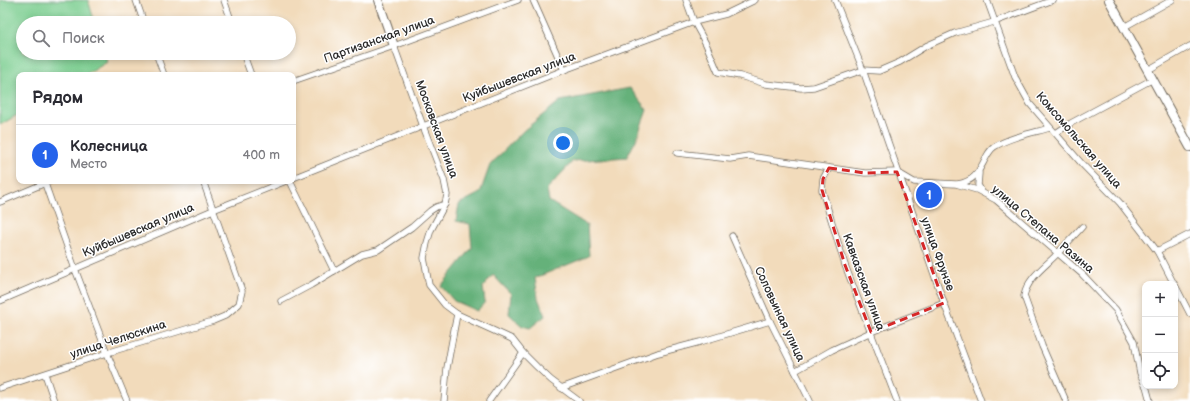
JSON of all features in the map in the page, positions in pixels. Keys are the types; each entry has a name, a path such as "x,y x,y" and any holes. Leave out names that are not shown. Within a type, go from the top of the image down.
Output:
{"main road":[{"name":"Московская улица","path":"378,0 394,46"},
{"path":"1109,0 1190,147"}],"street":[{"path":"136,0 142,16"},
{"path":"224,0 230,16"},
{"name":"Партизанская улица","path":"296,80 394,46 518,0"},
{"path":"533,0 564,70"},
{"path":"686,0 694,22 706,44 718,72 740,76 766,84 801,88 814,87 863,70 879,71 900,62 926,46 955,33 994,22 1053,0"},
{"name":"Куйбышевская улица","path":"296,177 564,70 694,22 726,14 755,0"},
{"name":"улица Фрунзе","path":"835,0 863,70 897,172 981,401"},
{"name":"Комсомольская улица","path":"987,0 994,22 1019,84 1030,104 1082,164 1120,203 1157,251 1173,281"},
{"path":"1124,27 1172,0"},
{"name":"Московская улица","path":"394,46 444,180 447,195 445,204 431,230 427,243 424,258 429,285 445,305 457,314 512,339 523,353"},
{"path":"1148,70 1190,46"},
{"path":"159,60 163,72"},
{"path":"246,60 250,72"},
{"path":"1056,133 1153,79"},
{"path":"982,192 978,185 979,173 984,160 992,148 1005,142 1050,128"},
{"path":"676,153 730,159 748,156 864,173 897,172"},
{"name":"Кавказская улица","path":"829,168 823,179 822,190 845,265 897,401"},
{"name":"улица Степана Разина","path":"897,172 914,182 956,184 982,192 996,200 1082,274 1116,310 1134,342 1142,378"},
{"path":"956,184 964,183 979,173"},
{"path":"0,202 42,184"},
{"path":"48,184 75,268 127,401"},
{"path":"204,184 213,210"},
{"name":"Куйбышевская улица","path":"0,301 213,210 278,184"},
{"path":"291,184 334,271"},
{"path":"281,301 311,285 362,254 378,250 412,227 430,210 445,204"},
{"name":"улица Челюскина","path":"0,388 107,353 214,321 225,316 239,304 242,291 213,210"},
{"path":"1066,401 1042,346 1024,296 1026,288 1042,268 1082,227"},
{"path":"1157,251 1190,234"},
{"name":"Соловьиная улица","path":"732,236 770,321 810,401"},
{"name":"Комсомольская улица","path":"1178,291 1190,314"},
{"path":"795,371 832,350 871,332 944,303"},
{"path":"444,401 447,368 457,314"},
{"path":"561,388 658,353 770,321"},
{"path":"489,401 523,353 551,380 579,401"},
{"path":"45,374 54,401"},
{"name":"улица Степана Разина","path":"1146,389 1150,401"}],"highlighted area":[{"path":"829,168 865,173 897,172 944,303 871,332 845,265 822,190 823,179"}],"green space":[{"path":"0,0 88,0 93,16 16,16 16,60 107,60 107,62 91,72 16,72 16,116 0,125"},
{"path":"630,88 647,110 636,140 627,157 573,161 547,189 549,201 587,225 589,256 535,278 538,298 545,316 530,328 522,326 509,314 511,294 493,275 483,287 485,302 477,311 454,301 441,286 472,248 470,224 456,221 459,204 480,193 490,165 523,131 560,101"}],"place":[{"name":"Колесница","path":"929,195"}]}
